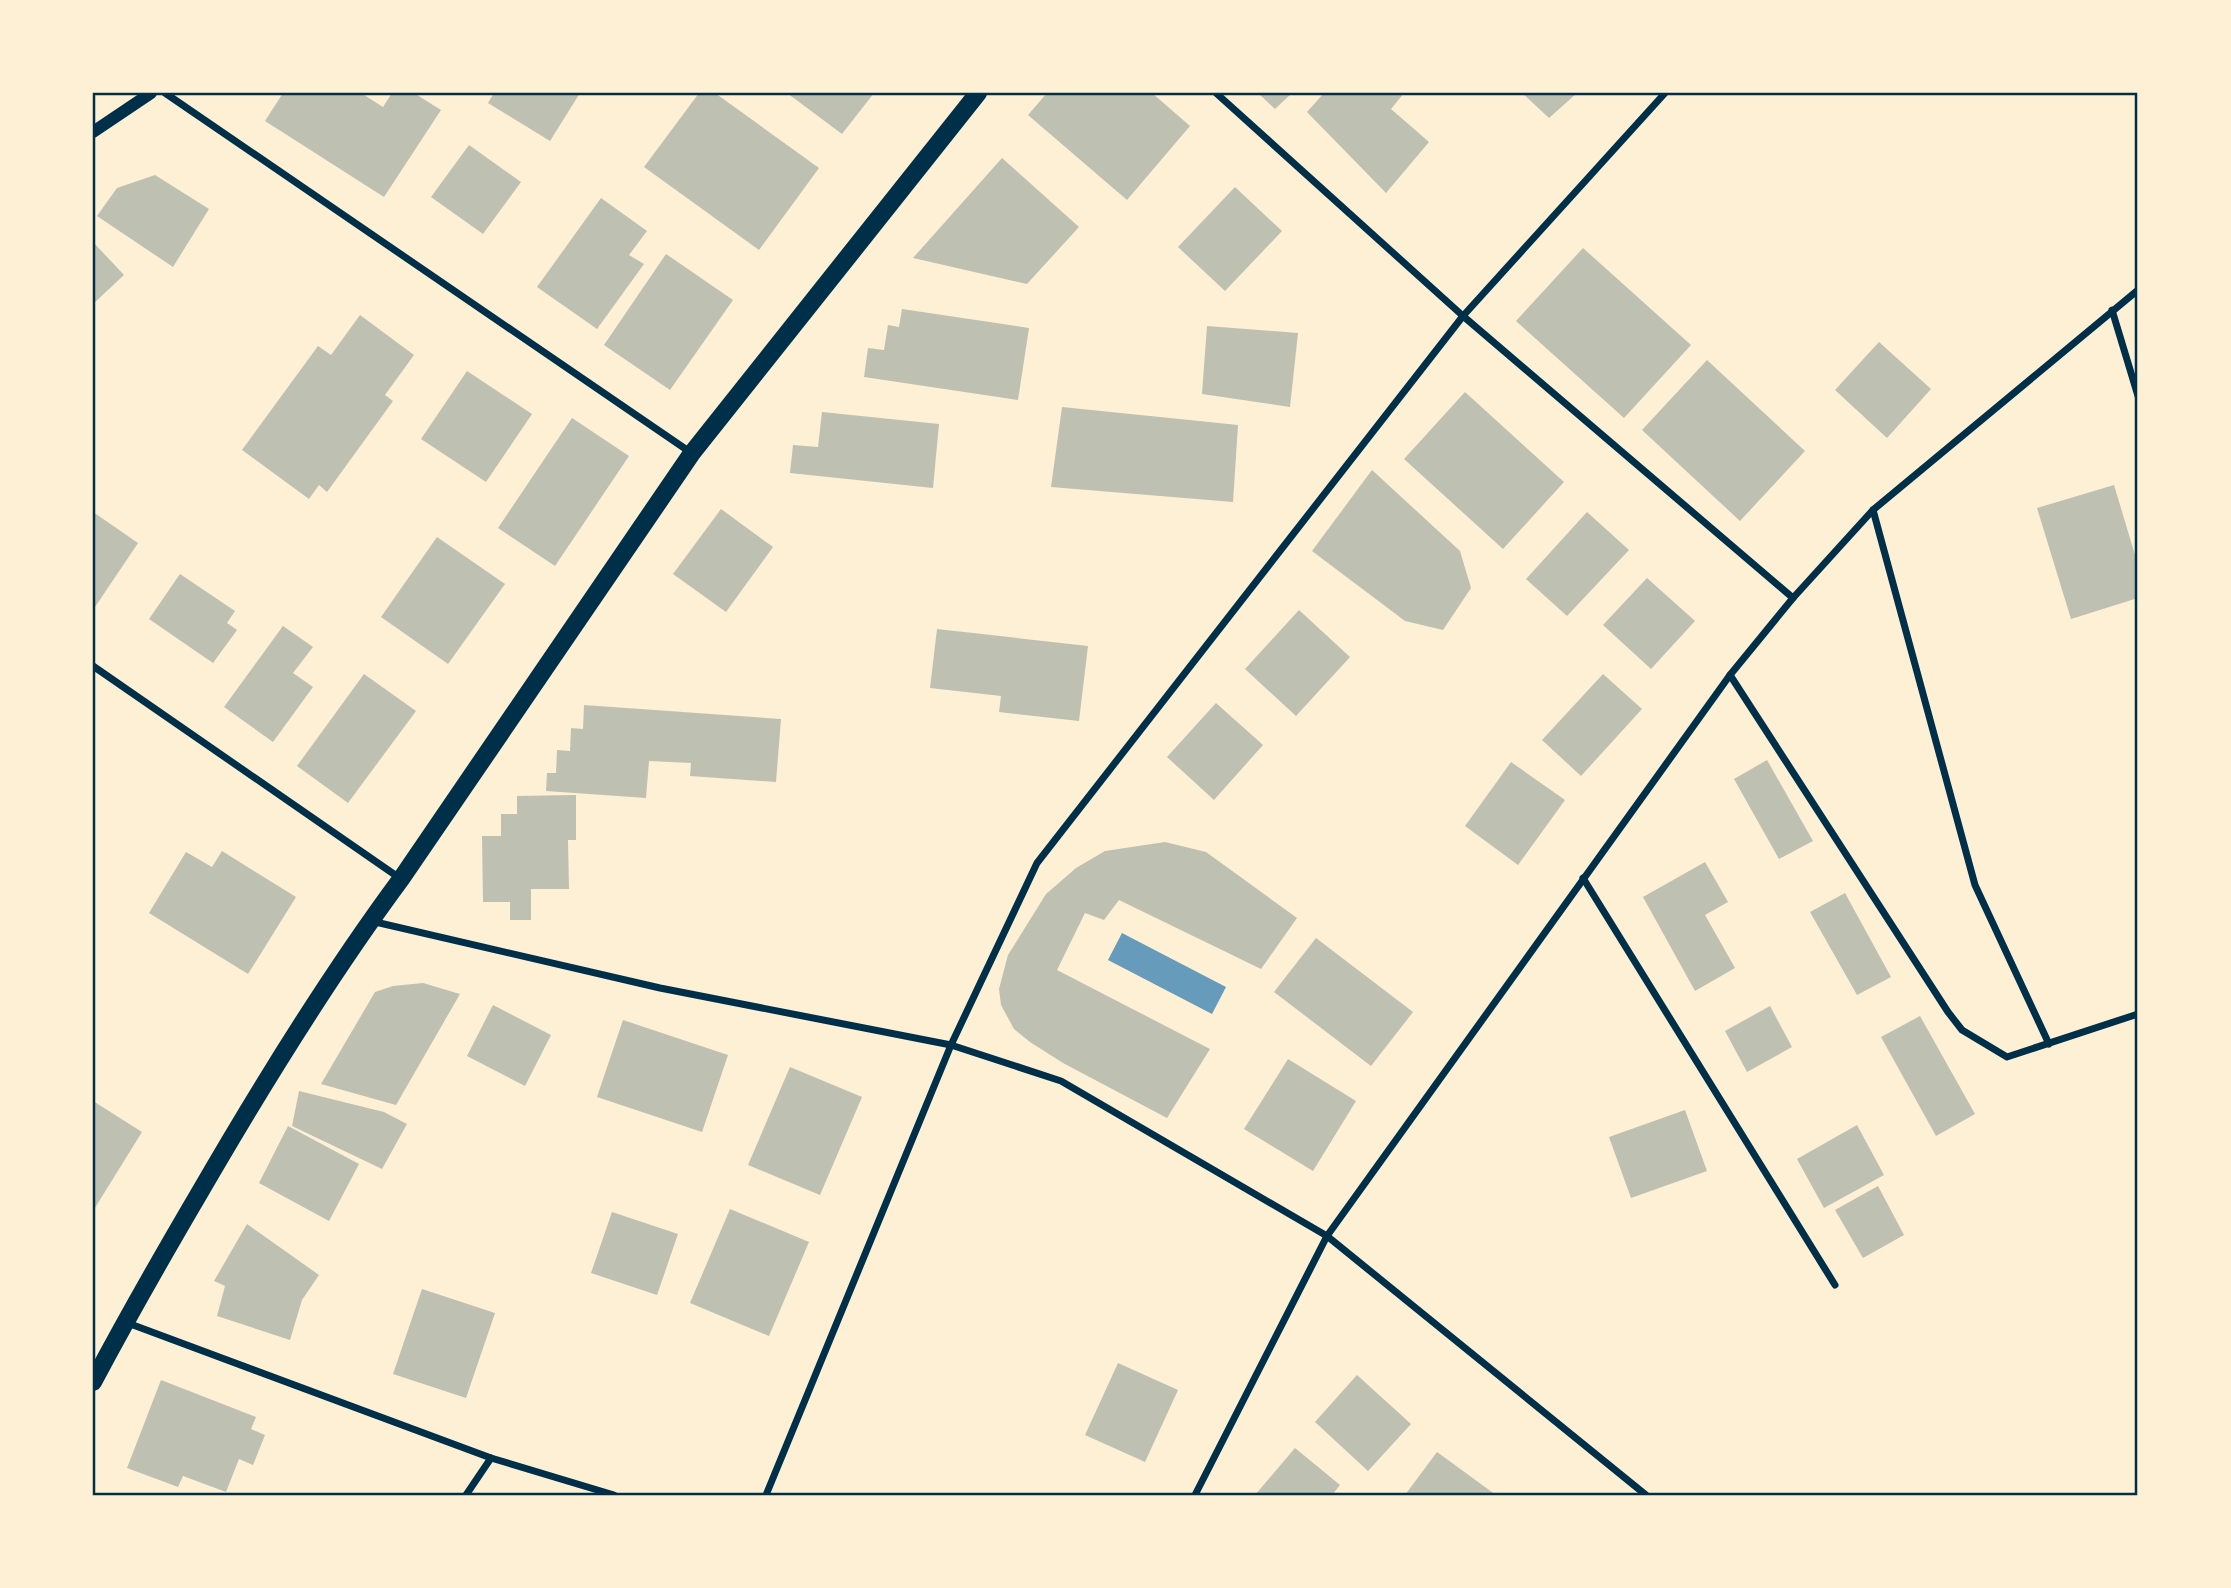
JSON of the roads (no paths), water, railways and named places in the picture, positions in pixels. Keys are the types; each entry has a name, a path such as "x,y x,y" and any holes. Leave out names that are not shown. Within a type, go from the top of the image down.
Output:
{"main road":[{"path":"93,1382 124,1322 264,1082 371,920 692,453 978,93"}],"street":[{"path":"93,132 151,93"},
{"path":"165,93 692,453"},
{"path":"1216,93 1463,316 1793,598"},
{"path":"766,1495 951,1045 1037,863 1463,316 1665,93"},
{"path":"1195,1495 1327,1236 1730,675 1793,598 1873,510 2138,290"},
{"path":"2112,310 2138,396"},
{"path":"1873,510 1975,884 1992,927 2049,1044"},
{"path":"93,666 401,879"},
{"path":"1730,675 1962,1030 2007,1057 2138,1014"},
{"path":"1583,878 1835,1285"},
{"path":"371,920 660,988 951,1045 1062,1081 1327,1236 1646,1495"},
{"path":"124,1322 491,1458 614,1495"},
{"path":"466,1495 491,1458"}],"water":[{"path":"1122,933 1226,987 1212,1014 1108,960"}]}
